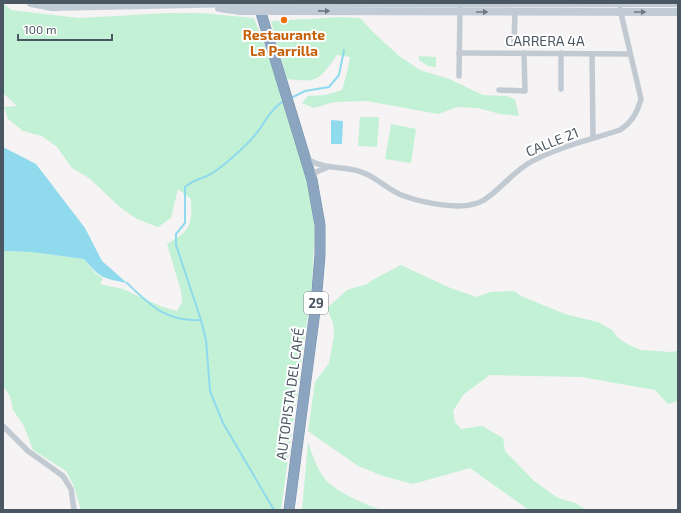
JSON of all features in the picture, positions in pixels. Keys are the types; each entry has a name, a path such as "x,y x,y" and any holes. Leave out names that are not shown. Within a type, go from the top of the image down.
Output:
{"highway":[{"name":"AUTOPISTA DEL CAFÉ","path":"258,3 312,180 320,225 319,269 289,510"}],"main road":[{"path":"32,3 52,7 227,3 242,7"},
{"path":"188,4 242,7 460,8 619,3 678,3"},
{"path":"460,8 515,12 678,12"}],"street":[{"name":"CALLE 21","path":"305,158 319,166 363,173 394,192 416,200 447,205 470,205 485,200 516,172 529,163 550,152 620,130 628,125 637,112 641,99 619,3"},
{"path":"459,76 460,8"},
{"path":"514,44 515,12"},
{"name":"CARRERA 4A","path":"459,53 630,54"},
{"path":"499,90 525,91 524,53"},
{"path":"561,53 561,89"},
{"path":"592,54 593,138"},
{"path":"312,180 316,172 328,167"},
{"path":"3,426 28,451 63,476 70,489 74,510"}],"green space":[{"path":"3,3 11,10 79,18 168,13 201,13 254,18 274,70 306,174 314,210 312,284 281,510 81,510 73,484 66,471 33,450 24,426 13,410 10,396 3,386 3,251 31,252 84,259 95,273 103,278 100,284 123,289 160,306 177,311 182,302 181,291 167,244 181,235 188,226 191,215 191,199 178,189 171,218 158,227 137,219 121,208 89,178 72,168 57,147 42,136 23,131 8,119 4,107 17,106 3,93"},
{"path":"342,17 360,18 399,56 420,70 449,79 483,95 506,96 515,99 519,116 500,114 478,108 457,107 438,114 367,101 334,102 314,108 302,103 308,96 325,95 342,90 350,57 337,55 322,75 312,80 287,79 271,21"},
{"path":"419,56 436,57 436,67 428,66 419,60"},
{"path":"360,117 379,117 377,147 358,146"},
{"path":"391,124 416,129 411,163 385,159"},
{"path":"401,265 448,287 476,297 491,292 514,291 521,296 565,314 598,322 612,330 618,338 641,350 670,352 678,351 678,401 668,404 655,390 581,377 490,375 464,394 453,411 455,422 461,429 482,426 503,438 505,451 534,481 558,498 575,503 586,510 529,510 470,468 413,484 383,476 358,466 308,431 315,382 329,363 334,336 333,323 327,308 347,290 367,284"},
{"path":"308,442 320,471 329,484 352,498 382,510 302,510"}],"water":[{"path":"331,120 343,121 342,144 331,144"},
{"path":"3,147 36,164 85,228 102,261 127,283 103,277 84,259 31,252 3,251"}],"waterway":[{"path":"291,98 305,91 329,87 339,75 344,50"},
{"path":"274,510 223,423 210,391 206,340 201,320 176,245 176,234 185,223 185,187 193,181 207,176 219,169 233,157 256,134 276,107 284,101"},
{"path":"127,283 144,299 160,311 178,318 201,320"}],"place":[{"name":"Restaurante La Parrilla","path":"284,20"}]}
